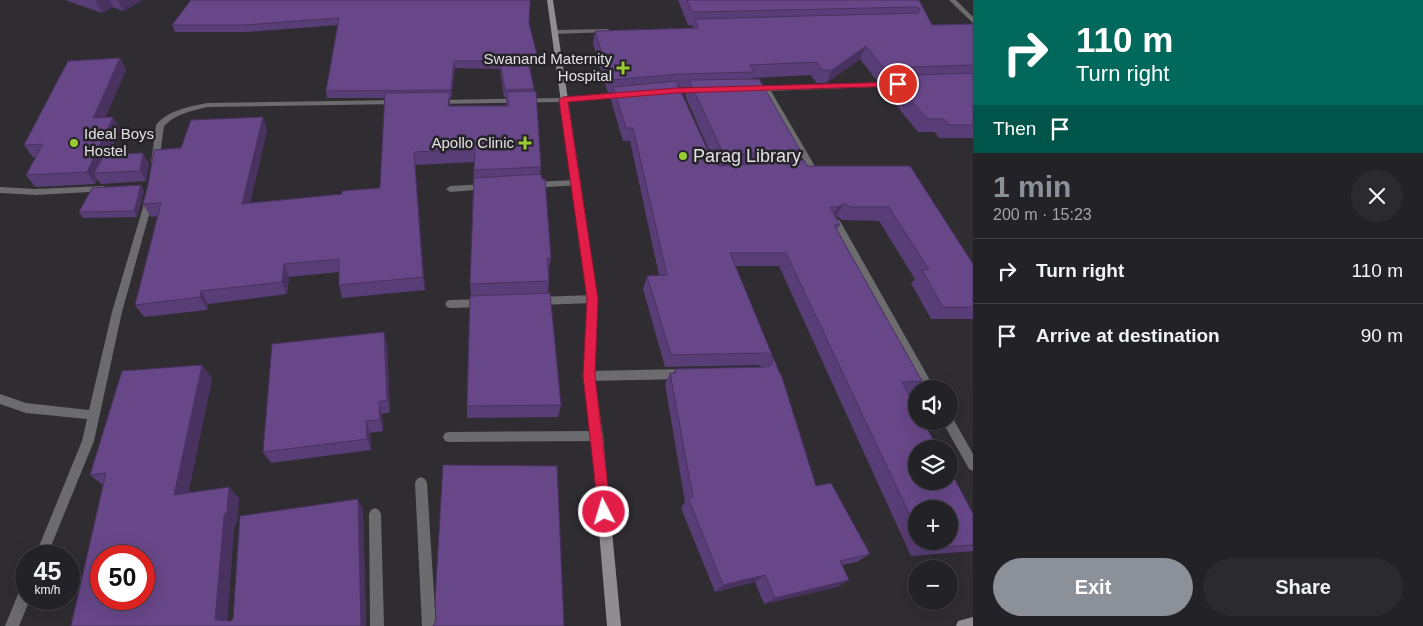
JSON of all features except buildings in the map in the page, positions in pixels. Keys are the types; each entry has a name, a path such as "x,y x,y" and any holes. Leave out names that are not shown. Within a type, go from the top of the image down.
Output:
{"main road":[{"path":"550,0 593,299 589,376 597,436 614,626"},
{"path":"963,626 973,624"}],"street":[{"path":"952,0 973,21"},
{"path":"555,32 614,31"},
{"path":"746,89 904,84"},
{"path":"766,88 812,168 794,170"},
{"path":"658,92 707,90"},
{"path":"677,91 683,102"},
{"path":"427,102 563,100 630,94"},
{"path":"45,545 88,440 117,312 148,206 160,125 168,119 207,105 408,102"},
{"path":"518,186 576,184"},
{"path":"450,189 498,187"},
{"path":"0,190 36,192 116,189"},
{"path":"836,221 925,380"},
{"path":"526,301 593,299"},
{"path":"450,304 488,302"},
{"path":"589,376 698,373"},
{"path":"0,399 26,408 94,415"},
{"path":"953,430 973,465"},
{"path":"449,438 597,436"},
{"path":"421,483 429,626"},
{"path":"375,514 377,626"},
{"path":"12,626 19,610"}],"place":[{"name":"Swanand Maternity Hospital","path":"623,68"},
{"name":"Ideal Boys Hostel","path":"74,143"},
{"name":"Apollo Clinic","path":"525,143"},
{"name":"Parag Library","path":"683,156"}],"route":[{"path":"604,512 589,376 593,299 563,100 677,91 898,84"}]}
